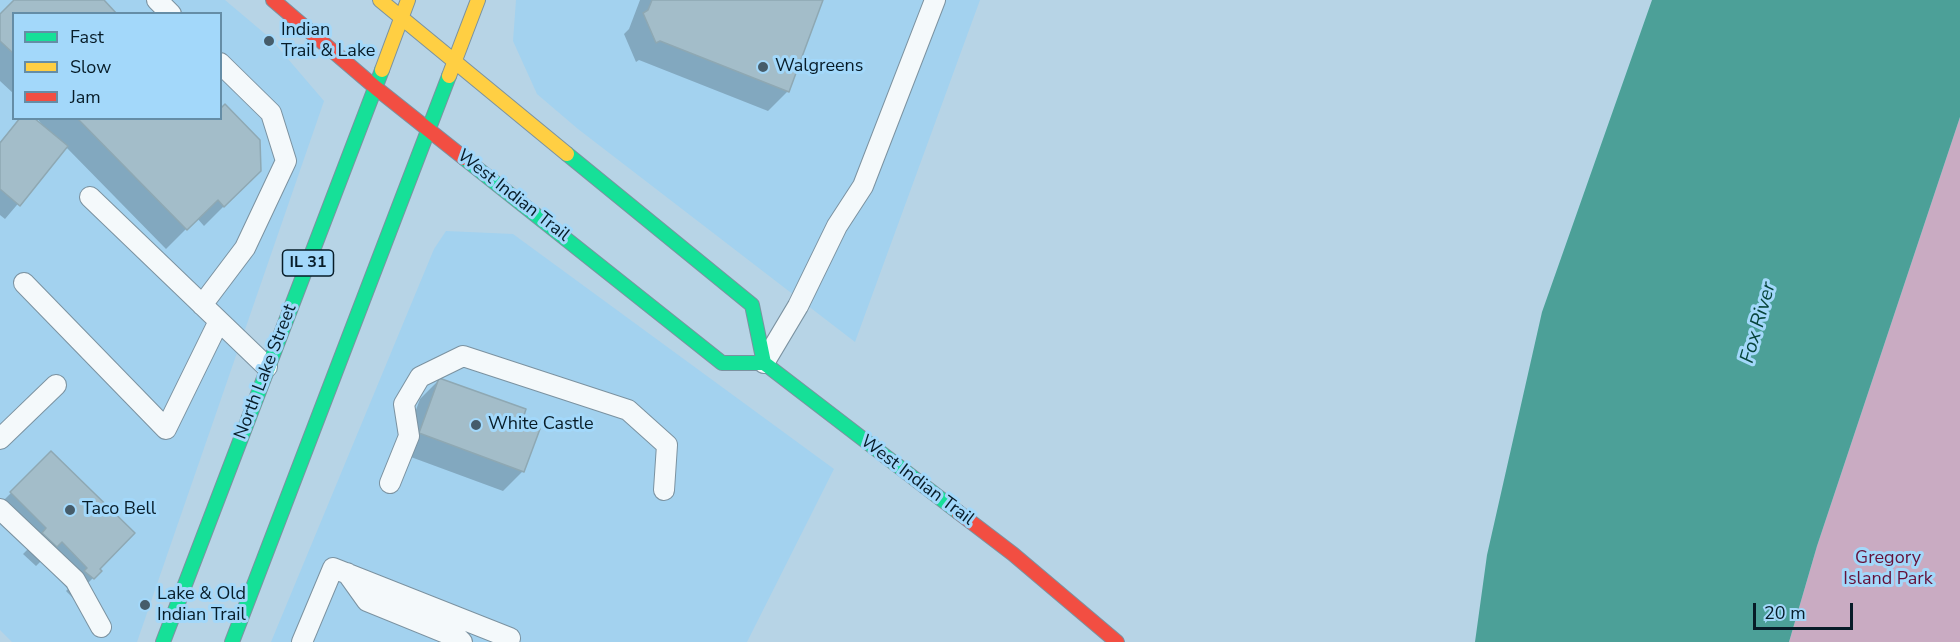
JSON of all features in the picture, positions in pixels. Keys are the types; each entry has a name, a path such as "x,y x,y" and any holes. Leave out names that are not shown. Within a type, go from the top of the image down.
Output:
{"main road":[{"name":"West Indian Trail","path":"273,0 376,88 722,363 764,363 1013,554 1118,642"},
{"path":"380,0 752,304 764,363"},
{"name":"North Lake Street","path":"163,642 408,0"},
{"path":"232,642 477,0"}],"lane":[{"path":"157,0 169,12"},
{"path":"764,363 798,306 837,226 863,186 935,0"},
{"path":"202,305 245,248 286,161 271,113 222,65"},
{"path":"90,197 267,367"},
{"path":"24,283 166,429 219,321"},
{"path":"390,483 409,436 404,404 420,377 463,356 628,410 667,446 663,490"},
{"path":"0,440 56,385"},
{"path":"0,509 75,580 101,627"},
{"path":"302,642 333,568 510,638 508,642"},
{"path":"346,573 367,601 458,638 462,642"}],"shaded area":[{"path":"0,0 225,0 270,38 324,101 137,642 12,642 0,630"},
{"path":"516,0 980,0 855,342 578,129 537,94 513,41"},
{"path":"446,231 513,234 834,469 747,642 271,642 434,249"}],"green space":[{"name":"Gregory Island Park","path":"1960,117 1960,642 1789,642 1817,546"}],"water":[{"name":"Fox River","path":"1652,0 1960,0 1960,117 1817,546 1789,642 1475,642 1487,555 1542,312"}],"building":[{"path":"14,0 104,0 115,12 12,12 12,52 0,41 0,14"},
{"name":"Walgreens","path":"652,0 823,0 789,92 660,41 656,43 643,13 648,10"},
{"path":"225,104 260,140 261,171 224,207 218,200 187,230 79,120 222,120 222,107"},
{"path":"18,120 36,120 68,146 20,206 0,189 0,143"},
{"name":"White Castle","path":"439,378 526,409 522,422 540,429 524,472 419,433"},
{"name":"Taco Bell","path":"51,451 135,533 100,569 102,571 94,579 84,571 87,568 62,542 57,547 42,533 46,528 10,492"}],"traffic: fast":[{"path":"163,642 382,70"},
{"path":"232,642 449,76"},
{"path":"567,154 752,305 764,363"},
{"path":"464,158 722,363 764,363 958,512"}],"traffic: slow":[{"path":"380,0 567,154"},
{"path":"382,70 408,0"},
{"path":"449,76 478,0"}],"traffic: jam":[{"path":"273,0 376,88 464,158"},
{"path":"958,512 1013,554 1117,642"}],"place":[{"name":"Indian Trail & Lake","path":"269,41"},
{"name":"Walgreens","path":"763,67"},
{"name":"White Castle","path":"476,425"},
{"name":"Taco Bell","path":"70,510"},
{"name":"Lake & Old Indian Trail","path":"145,605"}]}
